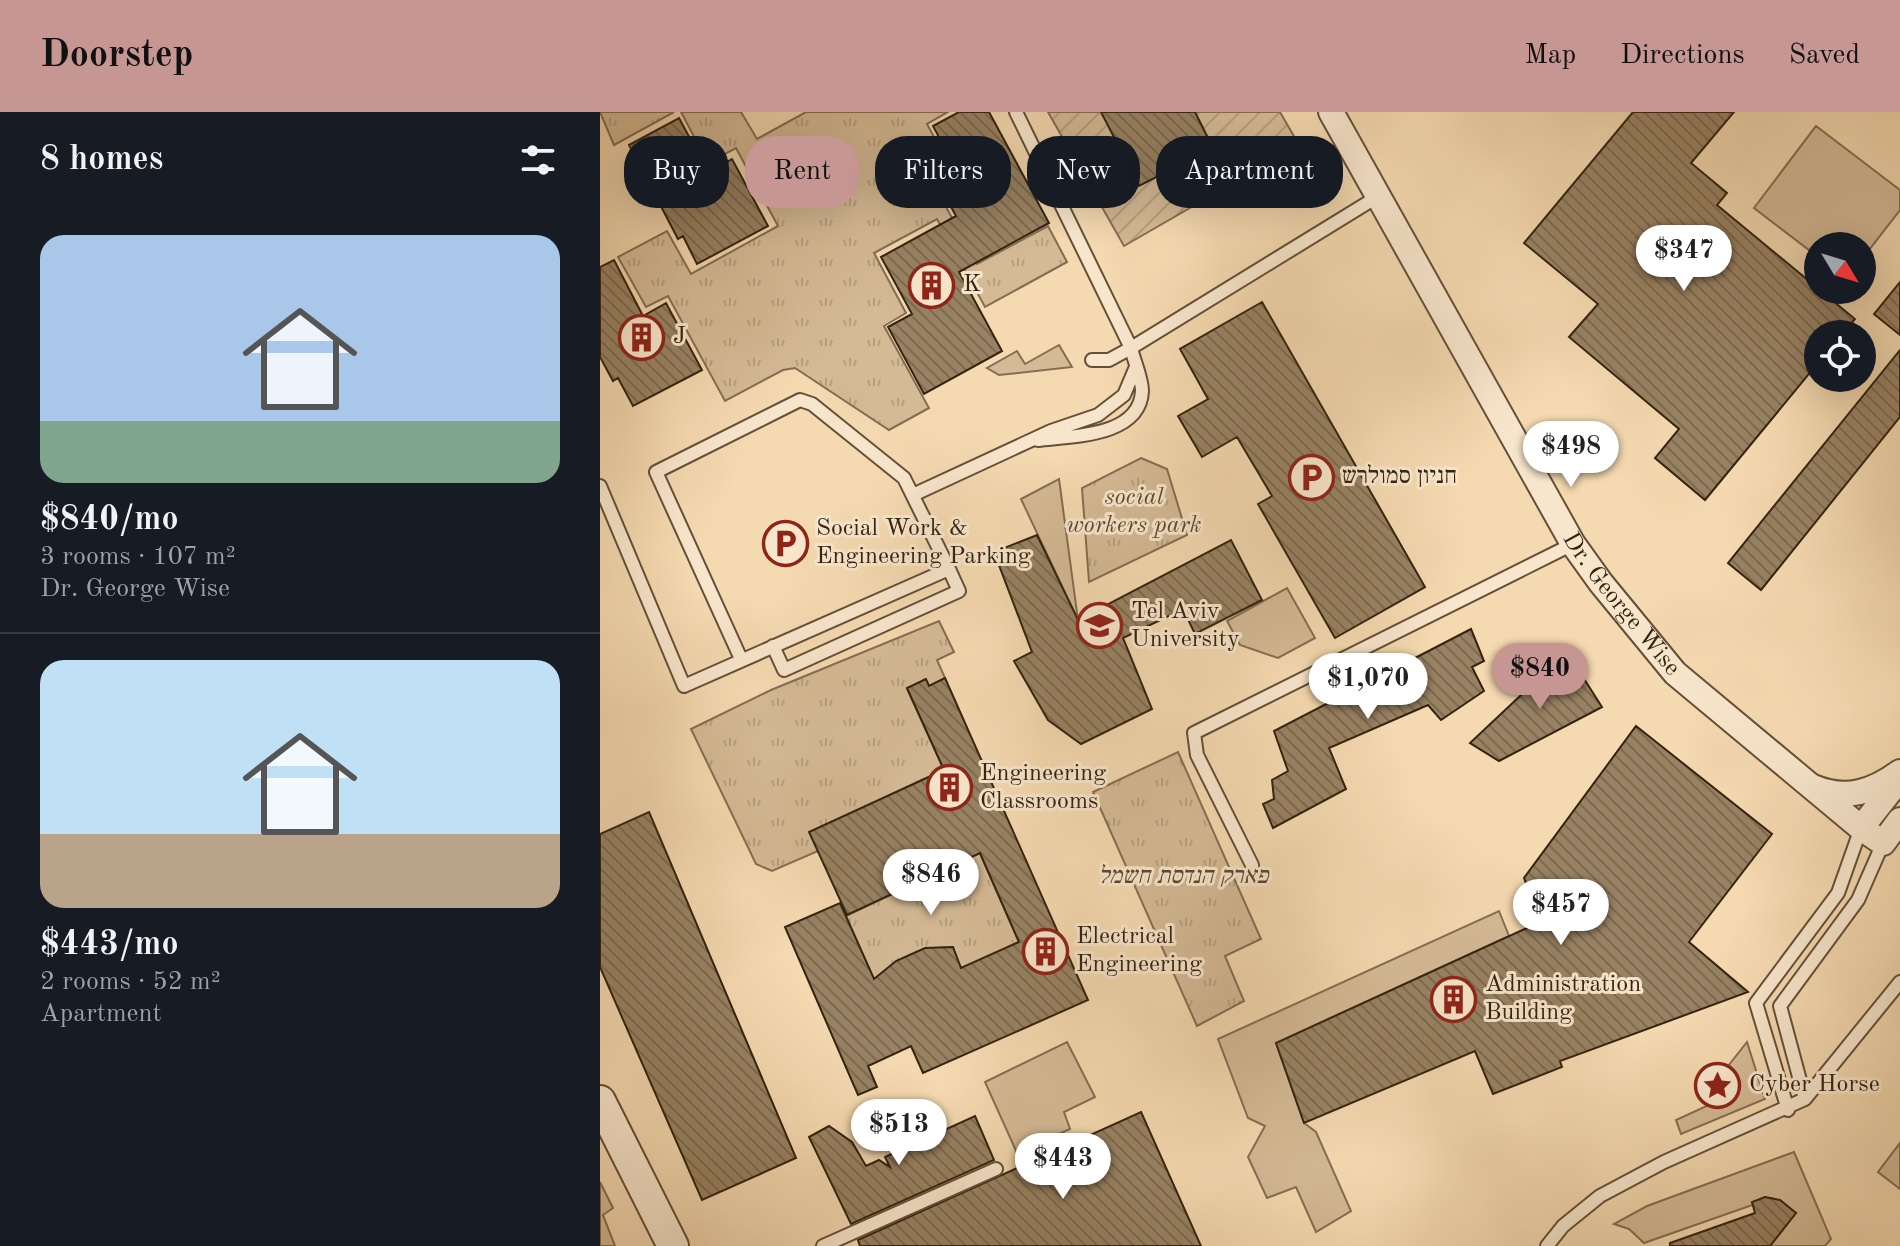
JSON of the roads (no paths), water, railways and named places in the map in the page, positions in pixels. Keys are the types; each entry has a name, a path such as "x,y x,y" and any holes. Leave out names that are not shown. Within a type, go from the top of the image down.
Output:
{"street":[{"name":"Dr. George Wise","path":"1331,112 1573,544 1661,659 1800,780 1883,843"},
{"path":"1800,780 1830,792 1857,795 1900,775"},
{"path":"1861,828 1900,775"},
{"path":"1883,843 1900,820"},
{"path":"600,1101 673,1246"}],"lane":[{"path":"1016,112 1131,348 1142,388 1138,407 1108,431 1035,441"},
{"path":"1092,360 1109,360 1131,348 1377,197"},
{"path":"915,494 1112,406 1124,395 1135,369"},
{"path":"741,659 656,472 800,400 812,404 904,478 915,494 959,591 784,670 773,646"},
{"path":"600,486 684,686 949,569"},
{"path":"1252,865 1197,755 1194,733 1573,544"},
{"path":"1788,1110 1756,1003 1838,893 1861,828"},
{"path":"1805,1099 1780,1006 1858,900 1883,843"},
{"path":"1547,1246 1582,1208 1600,1196 1664,1162 1788,1110 1805,1099 1900,982"},
{"path":"823,1246 996,1169"}],"place":[{"name":"K","path":"932,285"},
{"name":"J","path":"642,337"},
{"name":"חניון סמולרש","path":"1311,477"},
{"name":"Social Work & Engineering Parking","path":"785,543"},
{"name":"Tel Aviv University","path":"1100,626"},
{"name":"Engineering Classrooms","path":"949,788"},
{"name":"Electrical Engineering","path":"1045,951"},
{"name":"Administration Building","path":"1454,999"},
{"name":"Cyber Horse","path":"1718,1085"}],"park label":[{"name":"social workers park","path":"1134,512"},
{"name":"פארק הנדסת חשמל","path":"1183,877"}]}
